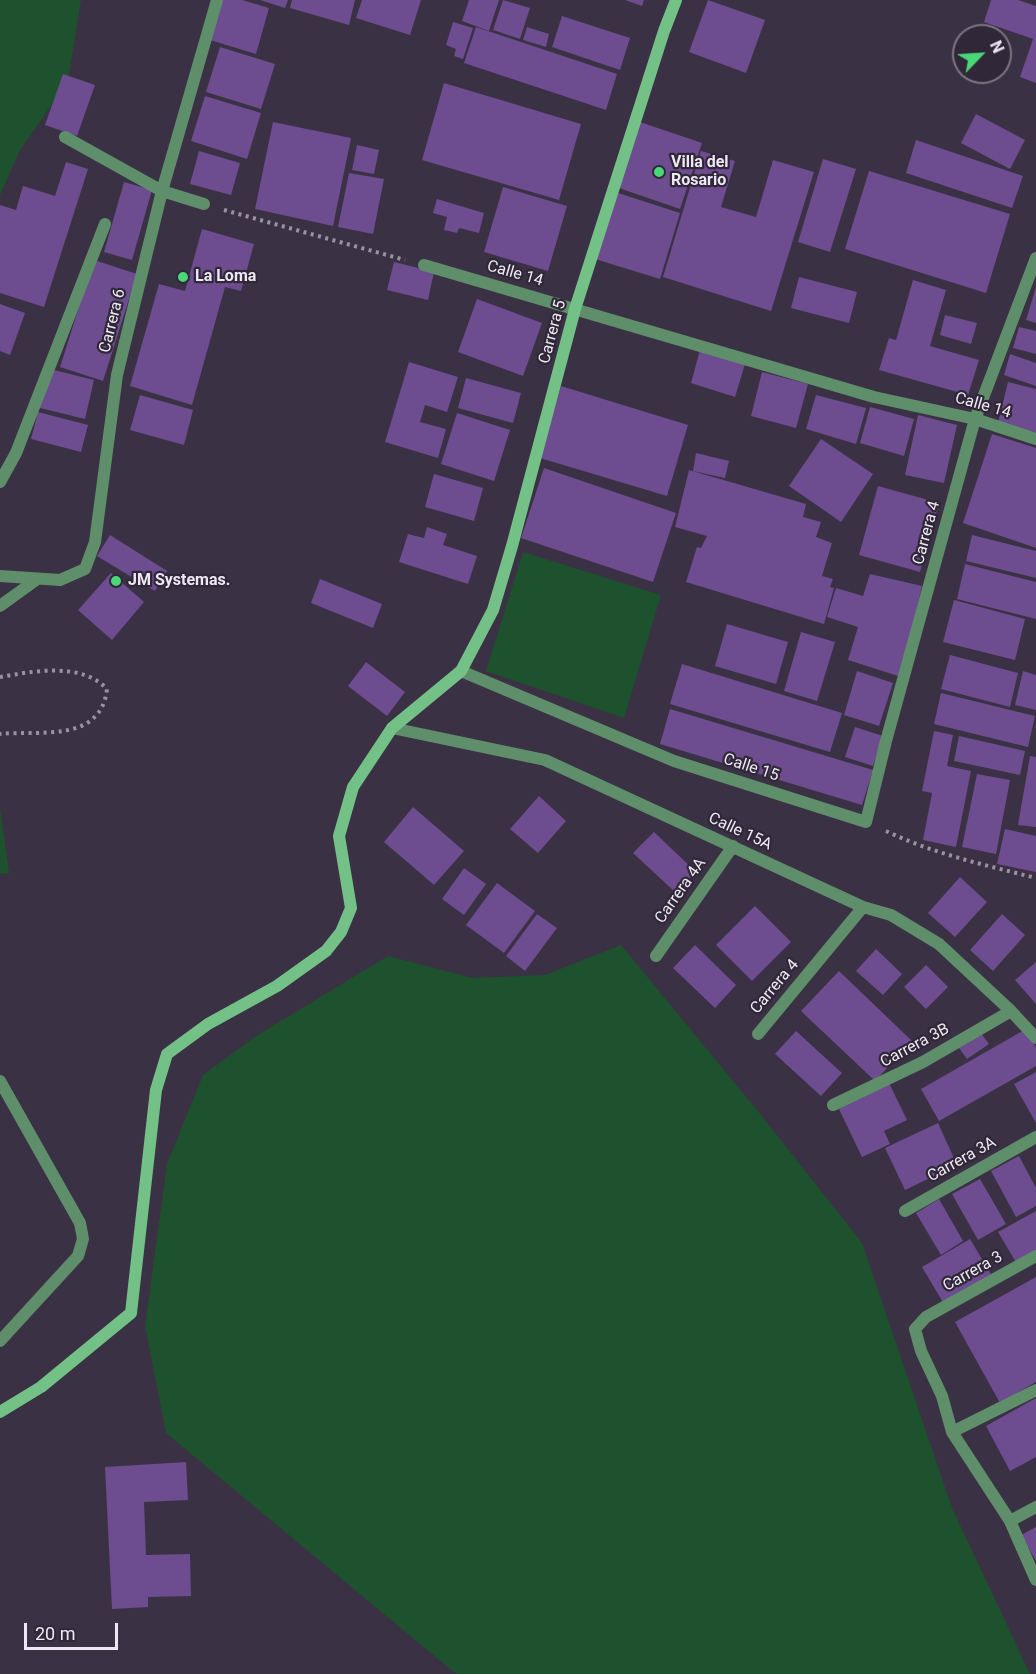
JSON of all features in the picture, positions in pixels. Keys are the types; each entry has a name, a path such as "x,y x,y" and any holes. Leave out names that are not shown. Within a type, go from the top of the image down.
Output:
{"street":[{"name":"Carrera 6","path":"0,576 60,580 86,569 95,542 117,375 162,191 217,0"},
{"name":"Carrera 5","path":"461,671 493,610 575,309 676,0"},
{"path":"64,137 162,191 204,204"},
{"path":"0,482 15,453 105,224"},
{"name":"Carrera 4","path":"866,822 886,741 975,419 1036,258"},
{"name":"Calle 14","path":"424,265 874,398 975,419 1036,439"},
{"path":"0,606 36,580"},
{"path":"0,1412 41,1387 131,1314 156,1090 167,1054 208,1024 277,986 326,951 341,932 351,908 339,836 353,787 392,728 461,671"},
{"name":"Calle 15","path":"461,671 674,760 866,822"},
{"name":"Calle 15A","path":"392,728 545,760 863,907 891,915 939,945 1011,1011 1036,1038"},
{"name":"Carrera 4A","path":"656,956 733,846"},
{"name":"Carrera 4","path":"758,1034 863,907"},
{"name":"Carrera 3B","path":"833,1106 923,1062 1011,1011"},
{"path":"0,1082 80,1223 83,1239 78,1256 0,1341"},
{"name":"Carrera 3A","path":"905,1211 1036,1137"},
{"name":"Carrera 3","path":"952,1432 942,1396 921,1351 915,1329 926,1317 1036,1256"},
{"path":"1036,1390 952,1432 1010,1521 1036,1580"},
{"path":"1010,1521 1036,1506"}],"path":[{"path":"204,204 424,265"},
{"path":"0,677 28,672 74,672 98,680 107,689 106,702 93,717 75,730 48,734 17,732 0,734"},
{"path":"866,822 905,840 954,858 1036,878"}],"green space":[{"path":"0,0 81,0 68,81 20,150 0,195"},
{"path":"523,552 661,595 624,718 486,671"},
{"path":"0,807 9,873 0,874"},
{"path":"621,945 761,1115 862,1243 952,1508 1030,1674 456,1674 166,1433 145,1326 167,1164 203,1075 256,1036 388,956 472,978 545,975"}],"building":[{"path":"222,0 242,0 269,8 256,54 210,40"},
{"path":"260,0 288,0 285,8"},
{"path":"292,0 355,0 349,25 290,8"},
{"path":"362,0 421,0 410,35 356,18"},
{"path":"469,0 499,0 489,31 462,21"},
{"path":"503,0 530,8 520,39 493,30"},
{"path":"625,0 644,0 642,6"},
{"path":"708,0 765,20 746,73 689,52"},
{"path":"991,0 1018,0 1036,6 1036,83 1020,77 1033,39 1012,32 1012,24 984,22"},
{"path":"562,16 630,38 620,70 552,47"},
{"path":"453,22 473,28 463,59 454,56 456,49 446,45"},
{"path":"476,27 617,74 606,110 464,63"},
{"path":"527,27 549,34 546,47 523,40"},
{"path":"220,47 275,64 261,109 206,92"},
{"path":"63,74 95,85 77,136 45,125"},
{"path":"444,83 581,124 559,200 422,160"},
{"path":"205,96 261,113 247,159 191,141"},
{"path":"976,114 1025,140 1010,169 961,143"},
{"path":"637,121 702,143 680,209 616,187"},
{"path":"273,122 351,138 333,226 255,209"},
{"path":"916,140 1023,176 1012,208 906,173"},
{"path":"357,145 379,150 374,174 352,170"},
{"path":"199,151 240,163 231,195 190,184"},
{"path":"701,151 735,161 721,207 756,217 773,160 814,172 771,311 663,277"},
{"path":"823,159 856,169 830,252 798,242"},
{"path":"66,162 88,169 44,307 0,293 0,205 16,210 23,186 55,196"},
{"path":"869,171 1010,214 986,293 845,249"},
{"path":"349,173 384,179 373,234 338,227"},
{"path":"124,182 152,190 132,260 104,252"},
{"path":"503,187 567,206 548,271 484,252"},
{"path":"615,192 680,213 660,279 595,259"},
{"path":"437,199 484,213 479,233 459,228 457,233 444,230 447,217 433,213"},
{"path":"202,229 254,244 241,291 225,287 192,405 130,386 159,284 185,291"},
{"path":"94,260 137,274 103,381 60,367"},
{"path":"394,262 434,272 428,300 387,290"},
{"path":"799,277 857,292 849,323 791,308"},
{"path":"913,280 946,290 930,346 979,360 968,395 879,370 889,338 896,340"},
{"path":"1036,287 1036,323 1026,320"},
{"path":"477,299 542,323 523,376 458,352"},
{"path":"0,304 25,313 10,355 0,351"},
{"path":"945,315 977,323 971,344 940,335"},
{"path":"1019,327 1036,331 1036,354 1013,348"},
{"path":"700,350 745,364 735,397 691,383"},
{"path":"1010,354 1036,363 1036,386 1004,375"},
{"path":"409,362 458,377 447,412 425,405 420,422 446,429 438,458 385,442"},
{"path":"46,368 94,380 85,419 36,407"},
{"path":"762,372 808,384 796,428 751,416"},
{"path":"466,378 521,393 513,423 458,408"},
{"path":"1008,382 1036,389 1036,433 998,423"},
{"path":"561,386 688,425 667,496 540,458"},
{"path":"140,395 193,410 184,445 130,430"},
{"path":"816,395 866,408 856,444 806,429"},
{"path":"870,407 914,419 904,456 860,443"},
{"path":"38,412 88,425 81,452 31,439"},
{"path":"457,413 510,430 494,481 441,464"},
{"path":"918,415 957,425 944,483 905,475"},
{"path":"992,434 1036,448 1036,548 963,523"},
{"path":"821,439 873,474 841,522 789,486"},
{"path":"696,453 729,461 725,478 693,471"},
{"path":"544,468 676,513 653,582 521,538"},
{"path":"689,470 806,504 803,517 821,522 816,537 832,543 822,576 833,579 830,587 834,588 824,624 686,582 697,547 701,548 707,536 675,527"},
{"path":"434,474 483,488 474,521 425,507"},
{"path":"878,486 939,503 920,572 859,555"},
{"path":"427,527 447,534 443,545 477,556 468,584 399,562 408,534 424,538"},
{"path":"110,535 167,571 155,591 97,556"},
{"path":"972,535 1036,551 1036,578 966,561"},
{"path":"965,564 1036,582 1036,619 957,599"},
{"path":"111,573 144,602 112,640 78,610"},
{"path":"870,574 922,586 898,676 848,660 858,627 827,617 836,588 863,596"},
{"path":"320,579 382,604 373,628 311,603"},
{"path":"954,600 1025,619 1015,660 943,642"},
{"path":"727,624 788,642 776,684 715,666"},
{"path":"801,632 835,642 817,701 784,691"},
{"path":"950,655 1018,673 1010,707 941,689"},
{"path":"366,662 405,692 387,716 348,686"},
{"path":"682,664 842,713 830,752 670,704"},
{"path":"857,671 893,683 879,726 844,715"},
{"path":"1023,671 1036,675 1036,710 1015,705"},
{"path":"941,693 1035,716 1028,747 934,724"},
{"path":"670,709 873,770 862,805 660,744"},
{"path":"855,727 883,736 873,766 845,757"},
{"path":"934,731 953,735 947,766 971,771 956,847 923,840 932,793 922,791"},
{"path":"959,736 1025,751 1020,775 954,761"},
{"path":"1030,756 1036,757 1036,827 1018,825"},
{"path":"977,774 1010,780 996,854 962,847"},
{"path":"539,796 566,821 538,853 510,829"},
{"path":"413,807 464,851 434,885 384,842"},
{"path":"1005,829 1036,836 1036,872 997,864"},
{"path":"654,832 696,872 676,893 633,853"},
{"path":"464,868 486,884 464,915 442,899"},
{"path":"960,877 987,902 955,937 928,913"},
{"path":"497,883 535,911 504,953 466,925"},
{"path":"755,906 791,942 752,981 716,945"},
{"path":"537,914 557,928 525,971 506,956"},
{"path":"1002,914 1025,935 993,971 970,950"},
{"path":"695,945 736,985 715,1008 673,968"},
{"path":"876,949 902,974 883,995 856,971"},
{"path":"1036,962 1036,1004 1015,980"},
{"path":"926,965 948,987 926,1009 904,987"},
{"path":"839,971 912,1041 875,1081 801,1011"},
{"path":"1026,1029 1036,1048 1036,1066 939,1121 921,1089"},
{"path":"796,1031 842,1073 821,1096 775,1054"},
{"path":"981,1033 989,1044 967,1059 959,1048"},
{"path":"1036,1072 1036,1123 1014,1084"},
{"path":"889,1083 907,1120 884,1131 890,1144 862,1157 838,1107"},
{"path":"938,1123 957,1165 905,1190 885,1148"},
{"path":"1019,1156 1036,1188 1036,1206 1016,1217 991,1171"},
{"path":"980,1179 1006,1224 978,1240 952,1194"},
{"path":"939,1199 963,1241 941,1255 916,1213"},
{"path":"1036,1211 1036,1253 1017,1264 998,1232"},
{"path":"970,1239 992,1276 944,1304 922,1267"},
{"path":"1036,1277 1036,1382 1000,1403 955,1322"},
{"path":"1036,1398 1036,1457 1010,1471 986,1426"},
{"path":"186,1462 188,1500 144,1502 146,1555 190,1554 191,1596 148,1597 148,1607 112,1609 105,1467"},
{"path":"1036,1527 1036,1561 1021,1535"}],"place":[{"name":"Villa del Rosario","path":"659,172"},
{"name":"La Loma","path":"183,277"},
{"name":"JM Systemas.","path":"116,581"}]}
